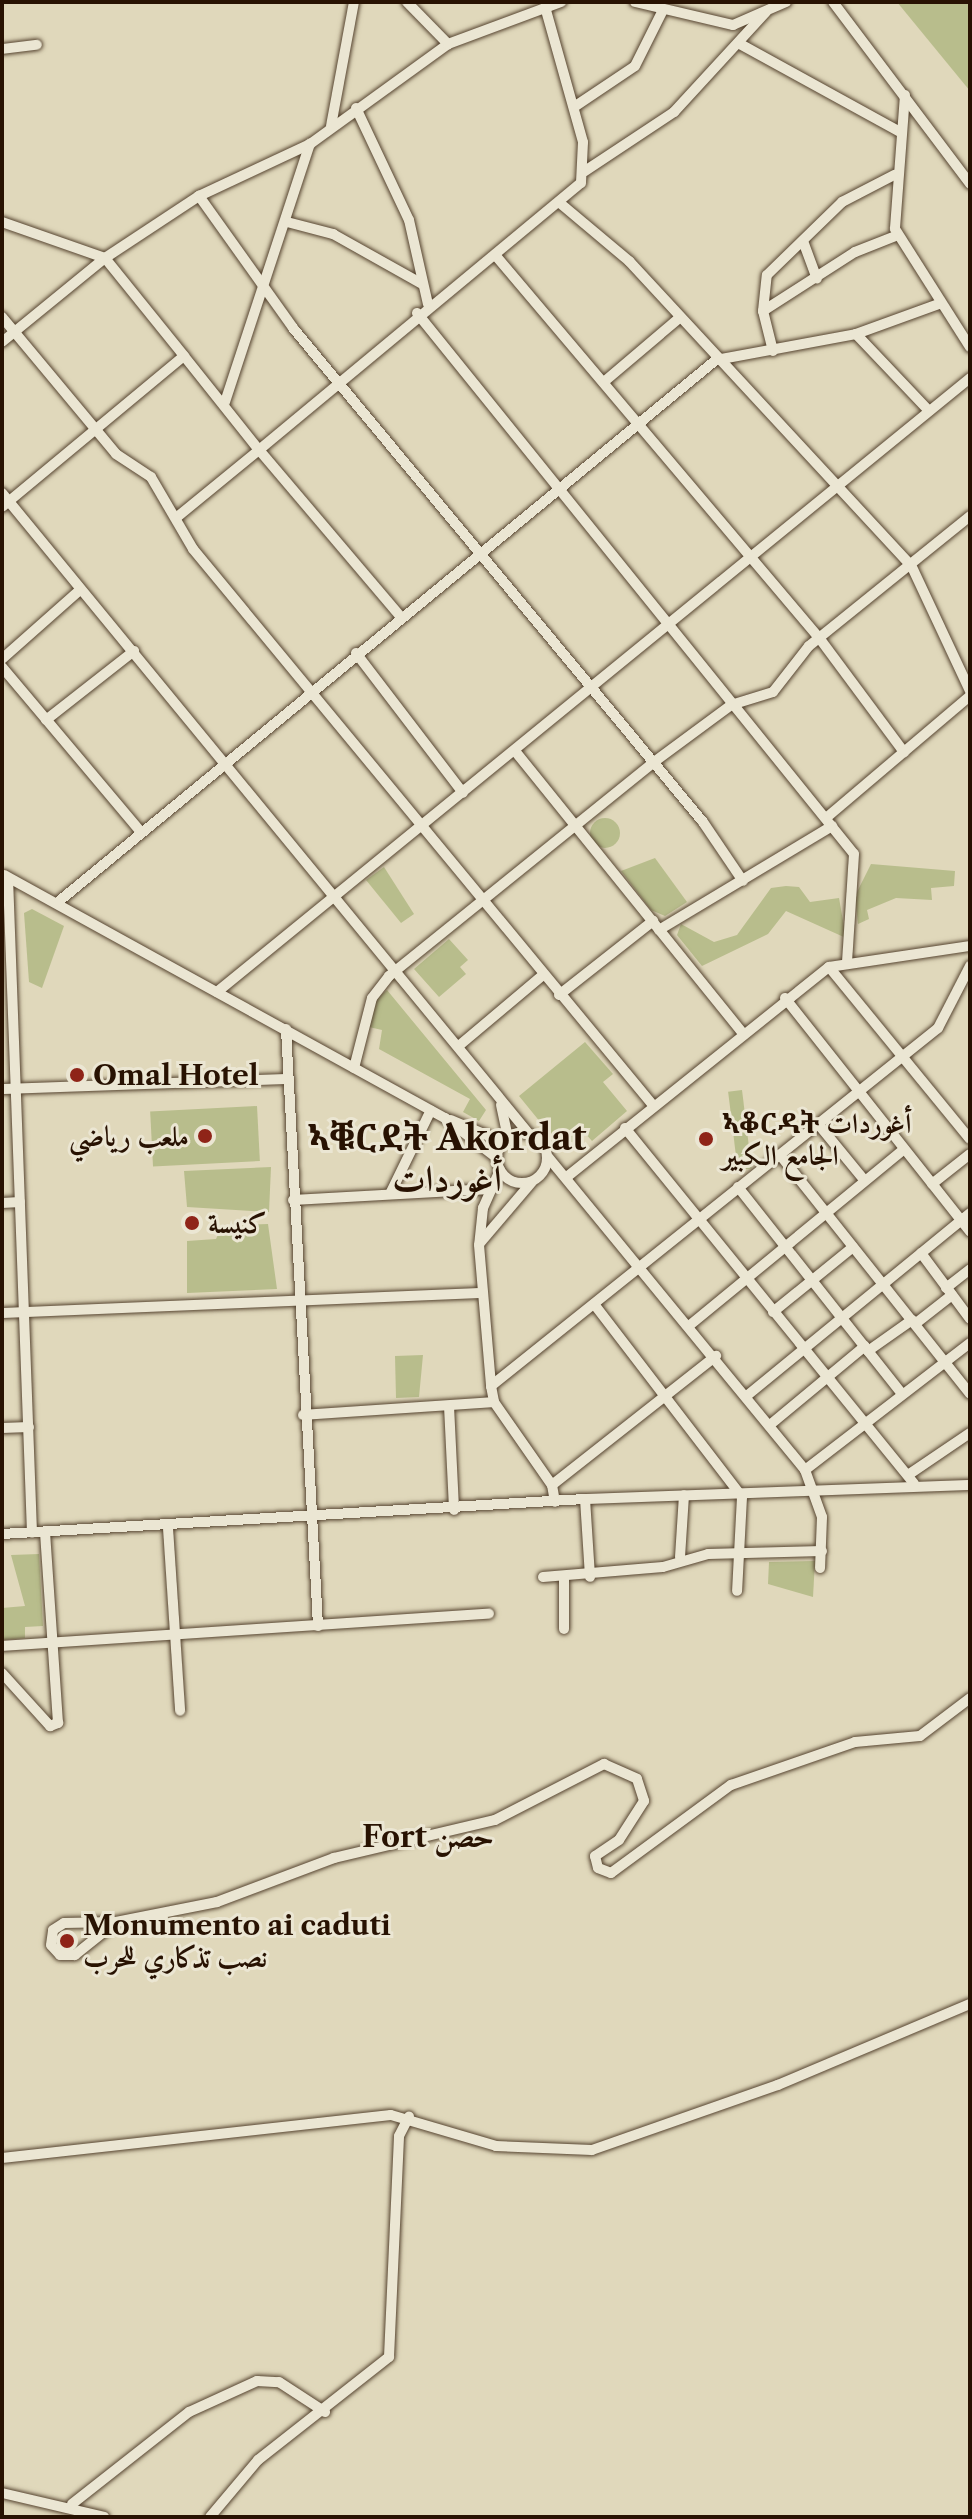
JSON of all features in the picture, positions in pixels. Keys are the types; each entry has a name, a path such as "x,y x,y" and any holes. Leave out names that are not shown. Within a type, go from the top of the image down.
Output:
{"street":[{"path":"331,126 354,2"},
{"path":"407,2 448,44"},
{"path":"2,342 105,258 199,196 310,144 448,44 561,2"},
{"path":"635,2 662,12 733,25 786,2"},
{"path":"833,2 970,184"},
{"path":"545,7 574,107 585,171"},
{"path":"574,107 635,66 662,12"},
{"path":"177,517 428,304 496,256 561,204 585,171 674,112 740,44 766,12"},
{"path":"740,44 900,132"},
{"path":"2,49 37,45"},
{"path":"905,95 894,175 898,235 939,304 970,347"},
{"path":"356,108 409,220 428,304"},
{"path":"225,402 261,283 287,222 310,144"},
{"path":"773,351 763,311 767,275 842,202 894,175"},
{"path":"199,196 261,283 338,381 654,762 743,881"},
{"path":"559,995 656,926 743,881 829,822 970,694 911,565 716,360 629,261 561,204"},
{"path":"2,222 105,258 225,402 259,450 400,616"},
{"path":"287,222 333,234 422,284"},
{"path":"763,311 855,252 898,235"},
{"path":"803,241 817,279"},
{"path":"496,256 605,381 820,639 904,752"},
{"path":"58,902 400,616 561,489 638,421 716,360 856,334 939,304"},
{"path":"417,313 731,705 829,822 857,862 847,909 847,963"},
{"path":"2,317 97,432 151,477 193,549 419,827 652,1104"},
{"path":"605,381 678,319"},
{"path":"856,334 929,411"},
{"path":"184,356 97,432 4,500 134,651 221,764 461,1044 501,1103 568,1176 749,1394 805,1470 822,1517 820,1568"},
{"path":"217,992 670,627 752,557 841,489 970,378"},
{"path":"354,1068 372,998 399,970 654,762 731,705 773,692 820,639 970,516"},
{"path":"2,659 80,590"},
{"path":"46,720 134,651"},
{"path":"356,653 463,793"},
{"path":"2,667 140,831"},
{"path":"515,751 742,1032"},
{"path":"32,1533 27,1312 6,974 5,876 58,902 445,1118 497,1158 500,1170 508,1180 532,1182"},
{"path":"568,1176 652,1104 785,998 829,967 970,946"},
{"path":"491,1386 938,1028 970,966"},
{"path":"829,967 970,1139"},
{"path":"461,1044 543,975"},
{"path":"785,998 932,1184 966,1217 970,1231"},
{"path":"286,1029 308,1519 318,1626"},
{"path":"2,1089 288,1079"},
{"path":"497,1158 506,1140 501,1103"},
{"path":"390,1194 431,1110"},
{"path":"445,1118 506,1140 529,1134"},
{"path":"819,1125 865,1181"},
{"path":"625,1128 911,1479"},
{"path":"690,1325 904,1149"},
{"path":"932,1184 970,1154"},
{"path":"780,1155 970,1394"},
{"path":"479,1245 532,1182 548,1157"},
{"path":"500,1170 490,1189 479,1245 491,1386 494,1402 552,1485 555,1502"},
{"path":"738,1187 902,1394"},
{"path":"293,1200 490,1189"},
{"path":"2,1203 20,1202"},
{"path":"749,1394 966,1217"},
{"path":"773,1312 853,1247"},
{"path":"921,1253 970,1319"},
{"path":"771,1424 866,1349 914,1322 970,1269"},
{"path":"2,1313 481,1293"},
{"path":"594,1304 667,1393 742,1497 737,1591"},
{"path":"805,1470 970,1343"},
{"path":"552,1485 716,1356"},
{"path":"303,1415 494,1402"},
{"path":"449,1406 454,1510"},
{"path":"2,1428 29,1427"},
{"path":"911,1479 970,1433"},
{"path":"2,1534 168,1528 585,1499 684,1495 812,1496 911,1479 970,1485"},
{"path":"680,1557 684,1495"},
{"path":"585,1499 590,1577"},
{"path":"168,1528 180,1711"},
{"path":"2,1673 54,1727 55,1643 45,1533"},
{"path":"543,1577 590,1577 663,1567 680,1557 822,1551"},
{"path":"564,1576 564,1629"},
{"path":"2,1646 489,1614"},
{"path":"116,1922 75,1955 60,1955 51,1945 60,1924 116,1922 252,1893 334,1858 495,1820 604,1764 637,1779 644,1801 619,1840 595,1856 598,1868 611,1873 731,1785 855,1742 920,1736 970,1698"},
{"path":"2,2158 300,2121 409,2116 496,2146 592,2150 778,2085 970,2004"},
{"path":"210,2517 258,2460 325,2412 389,2357 399,2136 409,2116"},
{"path":"72,2504 189,2412 257,2381 279,2382 325,2412"},
{"path":"2,2493 72,2504 104,2517"}],"green space":[{"path":"897,2 970,2 970,91"},
{"path":"605,818 616,822 620,833 616,844 605,848 594,844 590,833 594,822"},
{"path":"655,858 687,902 665,916 651,910 621,871"},
{"path":"871,864 955,871 954,886 931,888 932,900 896,898 867,910 869,919 858,924 855,896"},
{"path":"384,867 414,914 401,923 366,880"},
{"path":"799,887 810,902 839,898 846,938 786,911 768,934 702,966 677,935 681,924 714,942 737,935 771,888"},
{"path":"32,909 64,926 42,988 29,982 24,913"},
{"path":"449,939 468,960 460,967 466,974 439,997 414,969"},
{"path":"387,990 486,1110 479,1121 463,1112 470,1099 379,1049 382,1030 369,1027 374,1001"},
{"path":"585,1042 613,1074 603,1082 627,1111 592,1141 584,1132 563,1150 519,1096"},
{"path":"742,1090 752,1168 738,1170 728,1092"},
{"name":"ملعب رياضي","path":"257,1106 260,1161 153,1167 150,1112"},
{"path":"271,1167 269,1212 187,1207 184,1171"},
{"path":"268,1224 277,1289 187,1293 187,1241 216,1239 222,1226"},
{"path":"423,1355 419,1397 396,1398 395,1356"},
{"path":"39,1554 43,1626 25,1627 25,1638 2,1640 2,1608 25,1606 11,1555"},
{"path":"815,1561 813,1597 768,1584 769,1562"}],"place":[{"name":"Omal Hotel","path":"77,1075"},
{"name":"ملعب رياضي","path":"205,1136"},
{"name":"ኣቆርዳት أغوردات الجامع الكبير","path":"706,1139"},
{"name":"كنيسة","path":"192,1223"},
{"name":"Monumento ai caduti نصب تذكاري للحرب","path":"67,1941"}],"district":[{"name":"ኣቑርደት Akordat أغوردات","path":"447,1158"},
{"name":"Fort حصن","path":"428,1837"}]}
